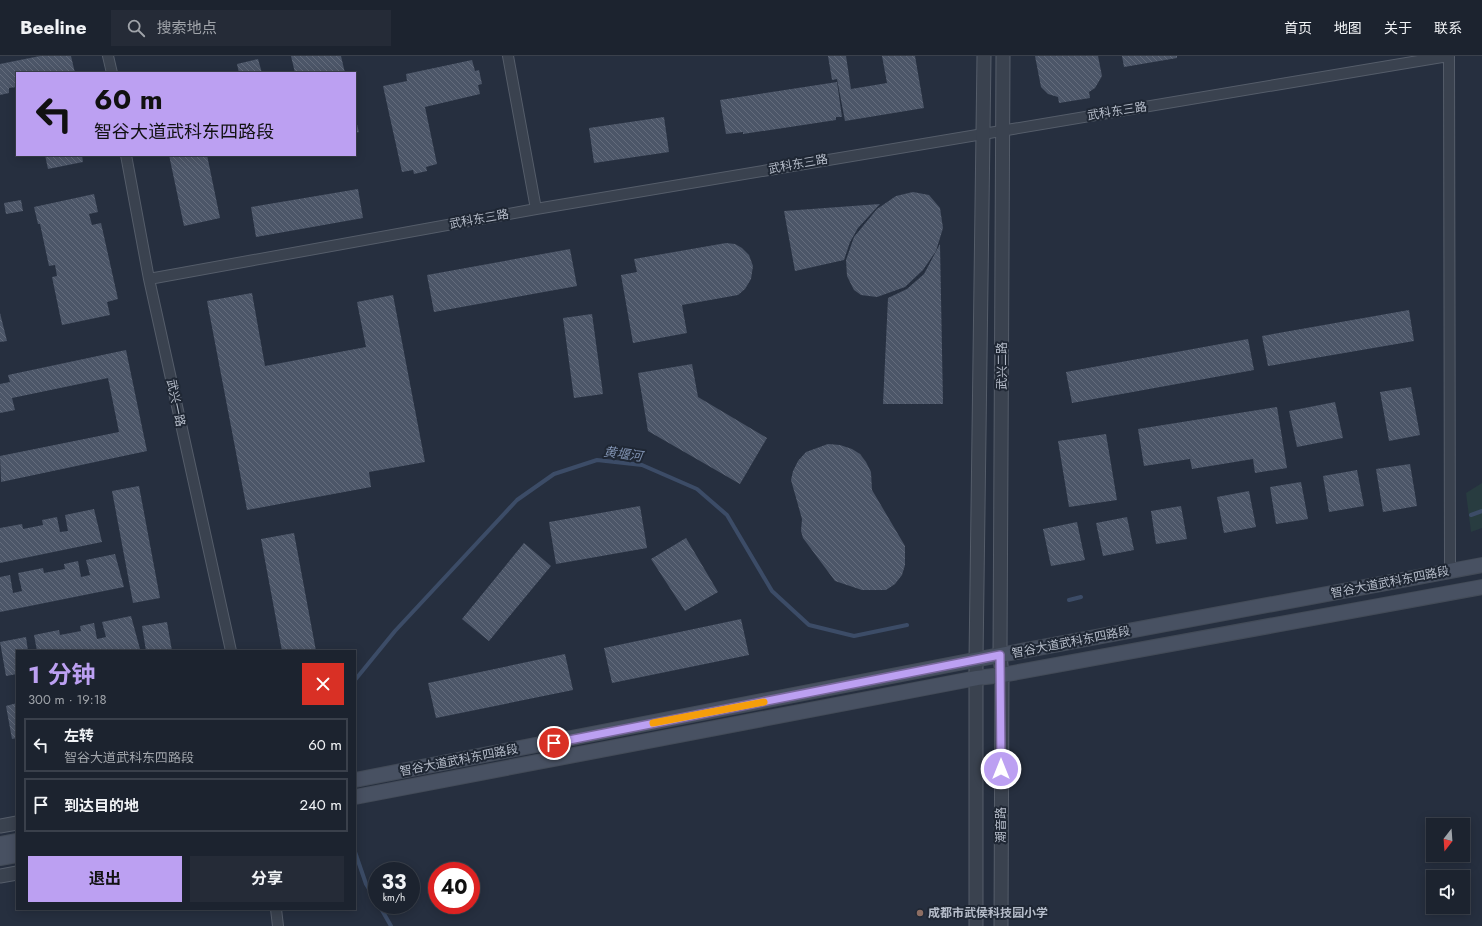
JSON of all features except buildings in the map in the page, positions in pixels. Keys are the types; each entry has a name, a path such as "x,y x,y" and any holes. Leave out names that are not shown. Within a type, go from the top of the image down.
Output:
{"main road":[{"name":"智谷大道武科东四路段","path":"356,780 1000,655 1482,565"},
{"name":"智谷大道武科东四路段","path":"356,797 977,678 1002,675 1482,587"},
{"path":"0,844 16,841"},
{"path":"0,858 16,855"}],"street":[{"path":"108,56 112,72"},
{"path":"508,56 536,209"},
{"name":"潮音路","path":"976,926 976,660 984,56"},
{"name":"武兴二路","path":"1002,675 1000,655 1003,56"},
{"path":"1449,56 1450,571"},
{"name":"武科东三路","path":"149,279 536,209 1449,56"},
{"name":"武兴一路","path":"126,156 149,279 231,650"},
{"name":"潮音路","path":"1001,926 1002,675"},
{"path":"0,826 16,823"},
{"path":"0,876 16,873"},
{"path":"276,910 278,926"}],"green space":[{"path":"1482,483 1482,528 1471,532 1466,493"}],"waterway":[{"name":"黄堰河","path":"356,679 395,631 517,500 554,474 597,460 642,465 697,489 727,515 772,591 809,625 854,636 907,625"},
{"name":"黄堰河","path":"1471,515 1482,511"},
{"name":"黄堰河","path":"1069,600 1081,597"},
{"name":"黄堰河","path":"356,855 368,887"},
{"name":"黄堰河","path":"384,914 391,926"}],"slow traffic":[{"path":"653,723 764,702"}],"place":[{"name":"成都市武侯科技园小学","path":"920,913"}],"route":[{"path":"554,743 1000,655 1002,675 1001,769"}]}
